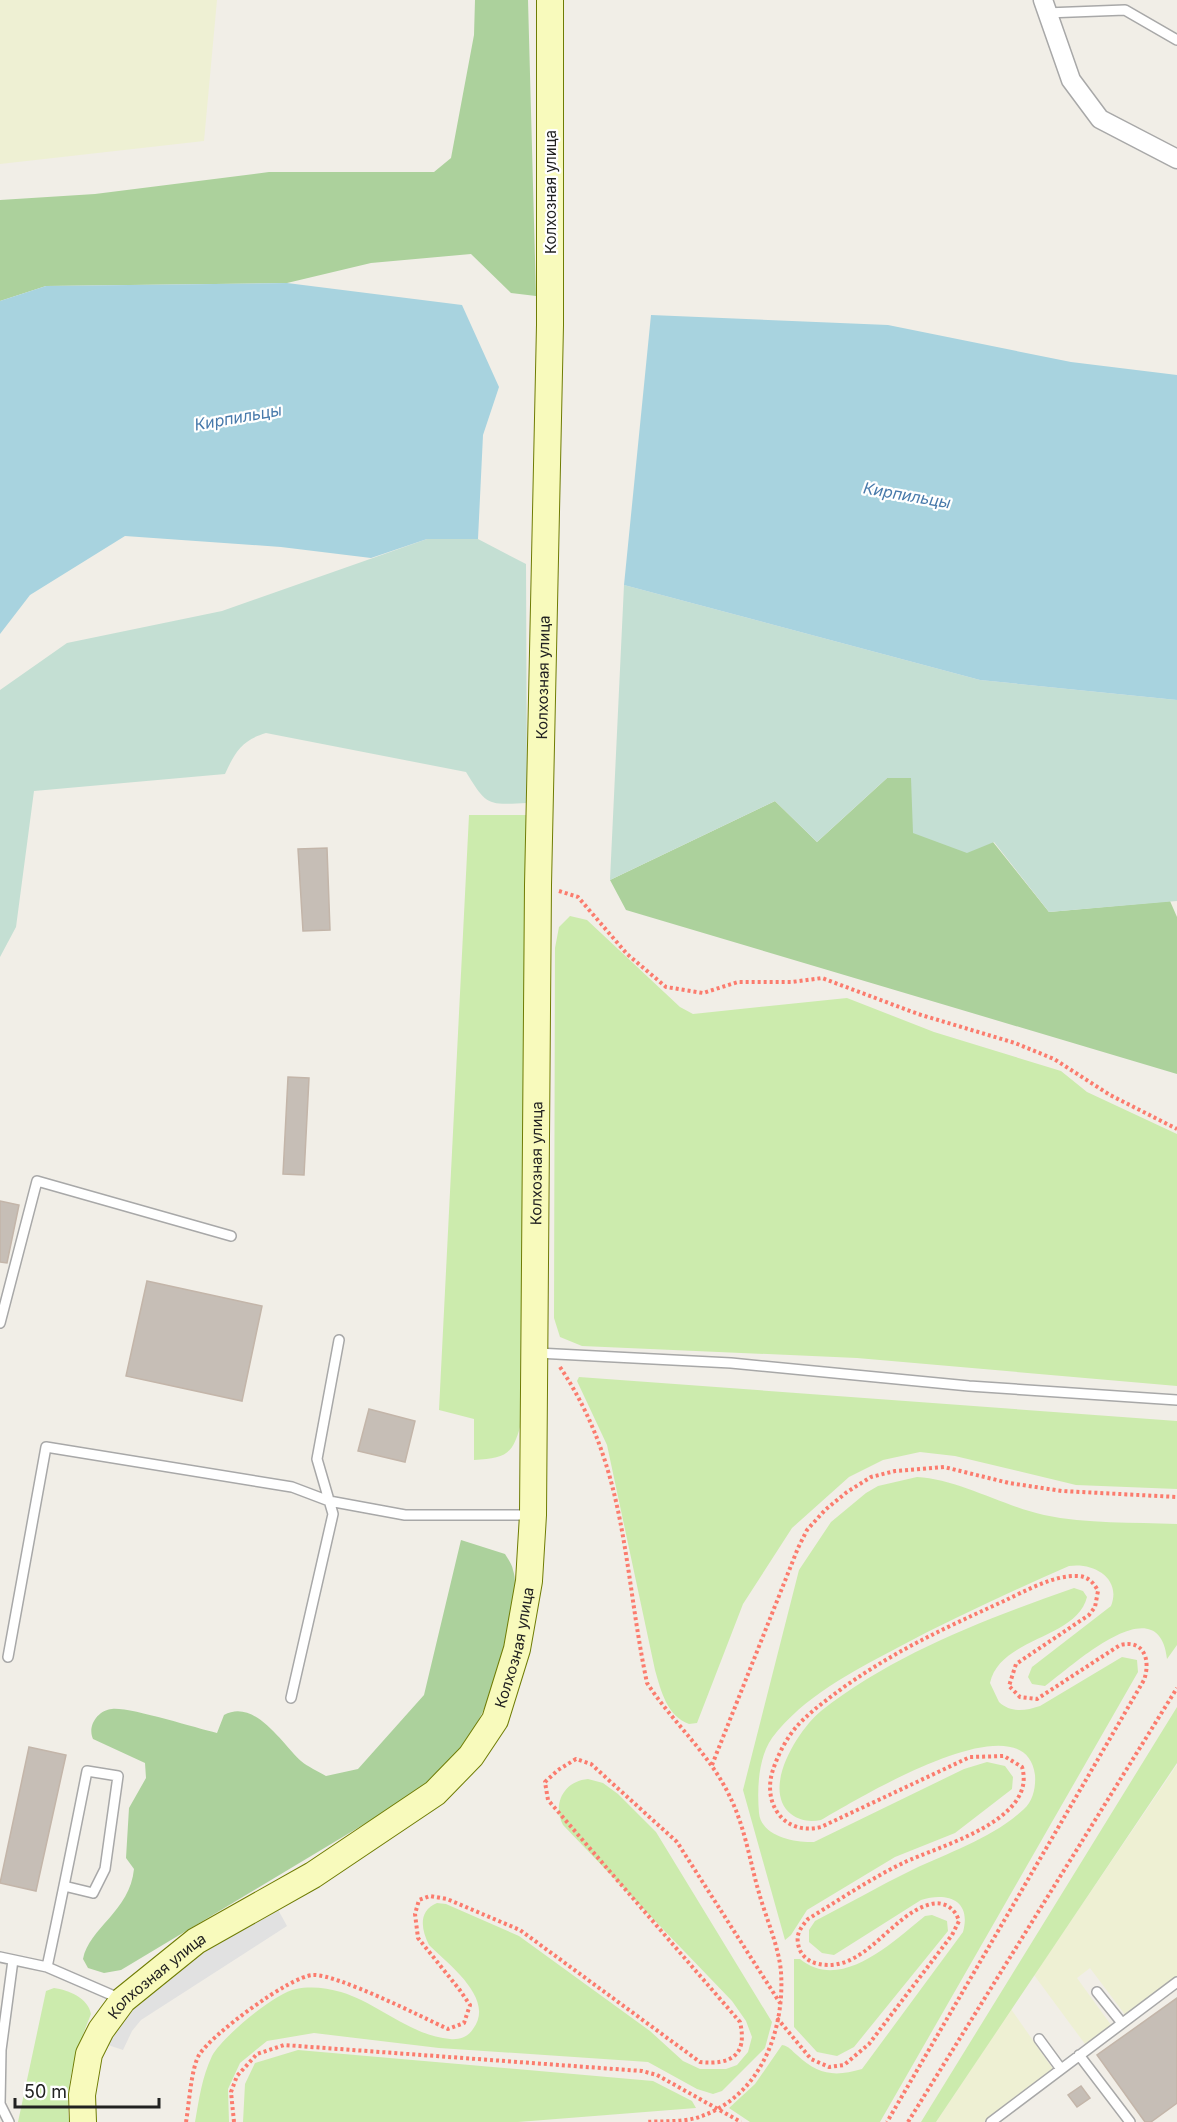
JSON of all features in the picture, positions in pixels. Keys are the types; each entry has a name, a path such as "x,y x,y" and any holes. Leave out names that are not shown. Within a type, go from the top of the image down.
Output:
{"main road":[{"name":"Колхозная улица","path":"83,2122 82,2095 89,2054 101,2030 123,2000 196,1941 313,1875 435,1793 471,1756 495,1720 517,1649 529,1581 543,1353 538,885 550,337 550,0"}],"street":[{"path":"1045,6 1071,80 1100,119 1177,159"}],"lane":[{"path":"1045,6 1125,10 1177,40"},
{"path":"0,1323 37,1181 231,1236"},
{"path":"291,1698 333,1514 318,1459 339,1340"},
{"path":"543,1353 731,1363 969,1386 1177,1400"},
{"path":"8,1657 46,1447 292,1487 329,1501 405,1515 532,1515"},
{"path":"47,1967 87,1771 118,1776 105,1869 93,1893 64,1886"},
{"path":"0,1957 47,1967 123,2000"},
{"path":"9,2122 0,2104 1,2050 13,1960"},
{"path":"991,2122 1177,1982"},
{"path":"1097,1992 1122,2023"},
{"path":"1039,2039 1061,2069"},
{"path":"1080,2055 1130,2122"}],"path":[{"path":"538,885 578,897 627,954 666,987 703,993 738,982 792,982 822,978 918,1014 1054,1059 1110,1095 1177,1129"},
{"path":"543,1353 579,1395 599,1437 614,1488 647,1683 663,1708 712,1766 738,1816 781,1971 780,2003 773,2043 760,2069 744,2089 718,2108 694,2119 646,2122"},
{"path":"712,1766 802,1539 825,1510 871,1476 894,1471 944,1467 1009,1483 1062,1491 1177,1497"},
{"path":"777,2018 811,2059 820,2064 836,2067 844,2065 863,2050 952,1935 959,1921 957,1915 944,1905 927,1905 856,1957 829,1964 812,1962 802,1953 797,1941 800,1930 808,1919 903,1863 971,1834 997,1819 1014,1804 1024,1783 1022,1767 1011,1759 993,1754 970,1757 820,1827 799,1829 786,1822 777,1813 773,1804 771,1783 776,1763 795,1730 814,1709 883,1660 918,1640 1037,1586 1076,1575 1087,1578 1098,1591 1095,1607 1089,1615 1016,1664 1010,1686 1020,1697 1037,1699 1120,1645 1127,1643 1145,1652 1148,1666 1144,1680 887,2122"},
{"path":"908,2122 1177,1688"},
{"path":"186,2122 198,2057 211,2040 289,1982 314,1975 339,1981 448,2029 464,2023 470,2005 418,1938 415,1914 419,1900 430,1896 447,1899 520,1930 700,2062 725,2062 735,2058 742,2043 740,2022 548,1800 545,1782 558,1770 576,1759 591,1764 677,1842 780,2003"},
{"path":"234,2122 231,2092 237,2076 257,2054 284,2045 642,2071 657,2075 741,2122"}],"green space":[{"path":"0,0 217,0 204,141 0,164"},
{"path":"475,0 528,0 536,296 511,293 471,254 371,263 287,283 46,286 0,301 0,200 95,194 269,172 434,172 451,158 474,35"},
{"path":"427,539 478,539 526,564 527,803 504,804 489,801 466,772 266,733 251,739 240,748 225,774 34,791 16,927 0,957 0,690 67,643 222,611"},
{"path":"624,585 980,680 1177,700 1177,901 1049,912 994,842 967,853 913,833 911,778 887,778 817,842 775,801 610,880"},
{"path":"887,778 912,778 993,842 1049,912 1170,901 1177,917 1177,1074 626,910 610,880 775,801 817,842"},
{"path":"469,815 526,815 520,1427 514,1445 505,1454 499,1457 474,1460 474,1419 439,1410"},
{"path":"570,916 587,920 680,1007 693,1014 847,998 934,1032 1061,1071 1087,1092 1177,1134 1177,1386 857,1358 582,1346 560,1337 554,1318 555,948 559,927"},
{"path":"579,1377 1177,1421 1177,1489 1076,1485 955,1456 920,1452 883,1460 849,1477 792,1528 743,1604 697,1723 689,1724 681,1720 670,1709 660,1686 607,1445 577,1381"},
{"path":"917,1477 948,1483 1028,1511 1060,1518 1177,1524 1177,1645 1167,1659 1161,1638 1148,1629 1132,1630 1113,1637 1093,1649 1045,1686 1032,1684 1028,1677 1032,1667 1111,1606 1112,1587 1103,1574 1087,1567 1069,1566 918,1637 846,1676 814,1697 772,1738 761,1764 758,1794 761,1821 772,1833 780,1837 814,1842 964,1769 987,1762 1005,1766 1013,1777 1012,1789 955,1833 895,1857 807,1910 791,1935 785,1940 743,1790 799,1570 831,1522 866,1493 878,1486"},
{"path":"461,1540 505,1554 512,1568 515,1588 499,1670 483,1712 461,1749 447,1766 396,1805 121,1970 104,1973 88,1968 83,1959 87,1948 118,1908 131,1884 134,1869 126,1858 129,1808 146,1778 145,1763 93,1739 91,1729 98,1716 107,1710 121,1709 217,1733 224,1715 235,1711 246,1713 267,1725 301,1761 326,1776 358,1769 424,1695"},
{"path":"1074,1588 1083,1591 1087,1597 1080,1611 1055,1631 1008,1656 997,1668 990,1683 999,1702 1008,1708 1018,1710 1040,1706 1122,1657 1137,1660 1138,1672 880,2122 750,2122 729,2108 755,2084 782,2045 812,2067 820,2070 843,2073 862,2069 963,1932 965,1921 964,1912 955,1901 939,1897 921,1900 834,1955 822,1953 809,1942 809,1930 815,1921 900,1876 971,1844 999,1828 1027,1806 1032,1798 1035,1784 1035,1775 1024,1753 1002,1746 971,1749 900,1777 821,1820 805,1820 791,1814 782,1803 780,1790 781,1775 794,1745 821,1711 879,1672 942,1639"},
{"path":"1177,1707 1177,1763 936,2122 921,2122"},
{"path":"1177,1765 1177,1976 1126,2016 1090,1968 1077,1978 1111,2025 1090,2044 1085,2044 1034,1975"},
{"path":"588,1779 603,1783 618,1794 656,1832 772,2022 765,2048 722,2091 713,2094 697,2089 648,2062 439,2048 314,2033 267,2041 240,2063 228,2089 229,2122 195,2122 201,2088 212,2056 218,2048 226,2038 263,2007 275,1998 296,1989 319,1988 341,1992 355,1997 408,2026 436,2037 457,2039 469,2034 478,2018 478,2006 474,1994 457,1972 429,1945 424,1933 424,1916 431,1906 437,1903 446,1904 519,1936 650,2031 683,2061 700,2069 726,2069 737,2065 748,2052 752,2037 746,2021 732,2001 563,1825 559,1809 562,1795 572,1784"},
{"path":"932,1915 947,1921 948,1931 854,2047 837,2056 817,2052 794,2027 794,1959 800,1959 816,1968 832,1970 849,1967 883,1950 925,1916"},
{"path":"54,1988 82,1999 91,2014 70,2080 69,2122 18,2122 46,1991"},
{"path":"1011,2009 1053,2069 984,2122 936,2122"},
{"path":"298,2050 653,2081 692,2101 696,2108 518,2122 243,2122 245,2084 255,2063"}],"shaded area":[{"path":"276,1906 287,1926 141,2020 132,2031 123,2050 105,2044 146,1990"}],"water":[{"name":"Кирпильцы","path":"287,283 462,305 499,387 483,435 478,539 427,539 371,558 281,547 125,536 30,595 0,634 0,301 46,286"},
{"name":"Кирпильцы","path":"651,315 888,325 1071,362 1177,375 1177,700 980,680 624,585"}],"building":[{"path":"327,848 330,930 303,931 298,849"},
{"path":"288,1077 309,1078 304,1175 283,1174"},
{"path":"0,1201 19,1205 7,1263 0,1262"},
{"path":"147,1281 262,1306 242,1401 126,1376"},
{"path":"369,1409 415,1421 405,1462 358,1451"},
{"path":"29,1747 66,1755 36,1891 0,1883"},
{"path":"1177,1998 1177,2103 1151,2122 1145,2122 1097,2055"},
{"path":"1081,2086 1090,2098 1077,2107 1068,2095"}]}
